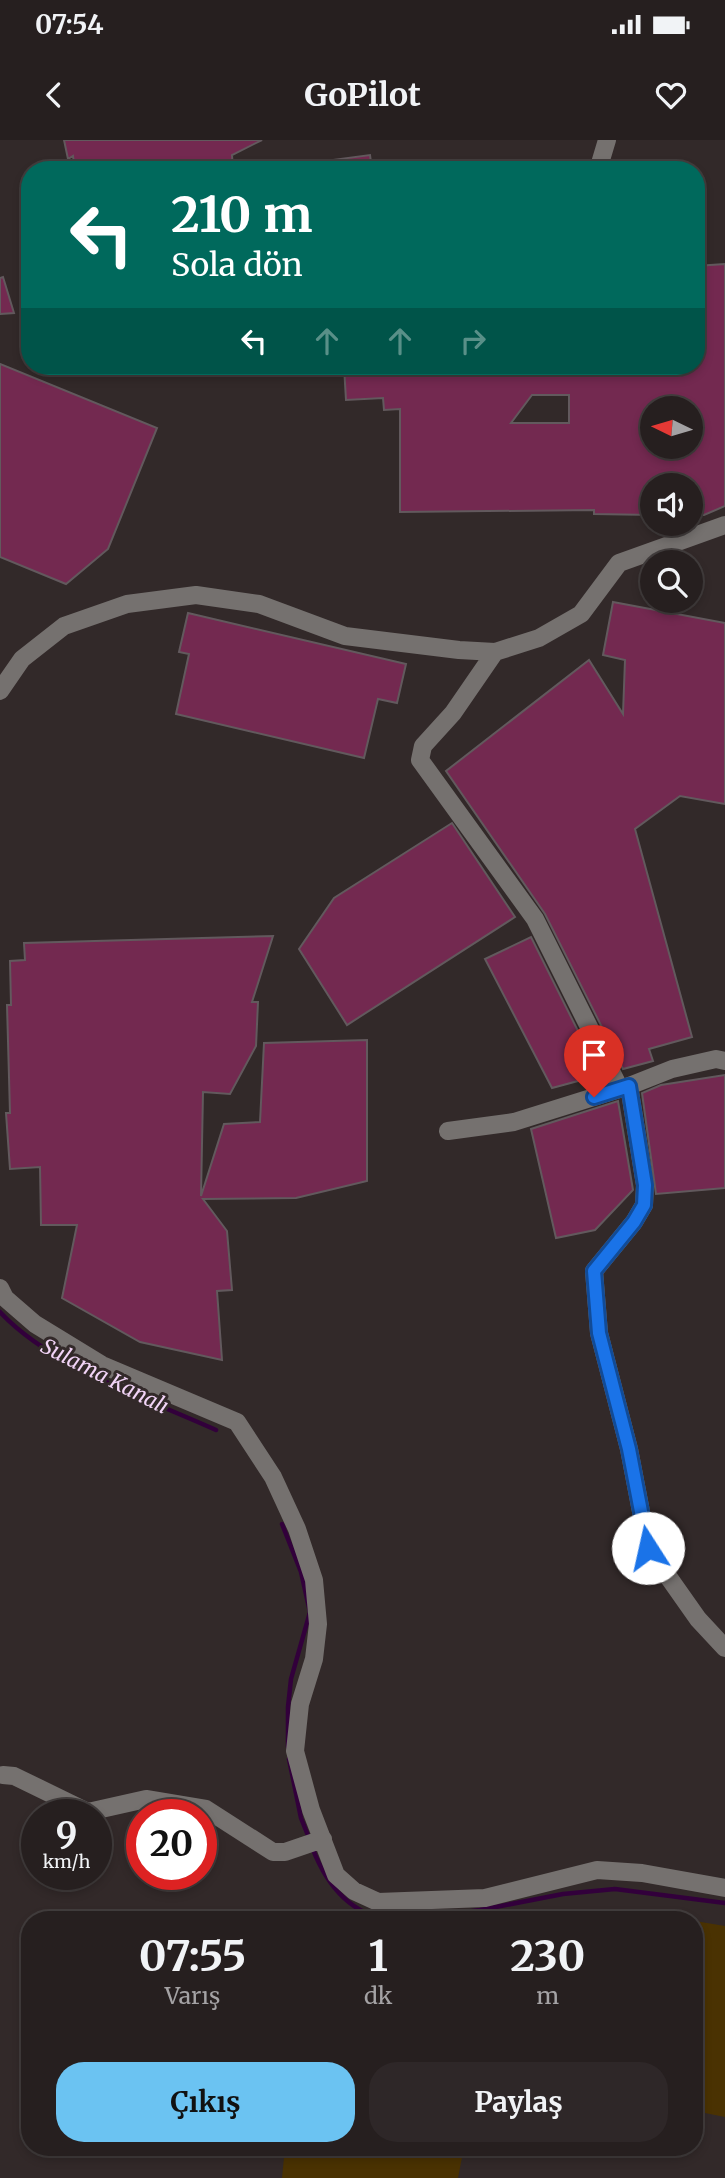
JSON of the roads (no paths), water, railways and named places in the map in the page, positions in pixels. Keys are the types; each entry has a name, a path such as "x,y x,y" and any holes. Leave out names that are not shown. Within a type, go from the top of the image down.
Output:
{"street":[{"path":"601,161 607,140"},
{"path":"0,691 22,659 64,626 127,604 196,595 259,604 345,636 495,652 540,638 580,614 619,563 725,525"},
{"path":"495,652 453,713 423,746 420,760 534,919 625,1088 645,1185 644,1205 634,1222 594,1271 599,1333 629,1449 648,1548 698,1619 725,1648"},
{"path":"448,1131 514,1122 625,1088 672,1069 716,1059 725,1061"},
{"path":"0,1288 5,1298 35,1324 102,1364 237,1422 273,1477 297,1528 314,1580 318,1624 314,1659 300,1704 295,1751 311,1810 336,1875 354,1891 378,1902 485,1898 597,1870 642,1873 725,1888"},
{"path":"3,1775 14,1776 88,1812 146,1799 206,1809 273,1852 295,1849 323,1839"}],"waterway":[{"name":"Sulama Kanalı","path":"0,1312 21,1332 73,1365 131,1394 216,1430"},
{"name":"Sulama Kanalı","path":"282,1524 301,1572 310,1612 291,1679 288,1747"},
{"name":"Sulama Kanalı","path":"289,1759 301,1818 309,1838"},
{"name":"Sulama Kanalı","path":"312,1847 332,1885 362,1911"},
{"name":"Sulama Kanalı","path":"472,1911 563,1894 615,1889 725,1903"}]}
